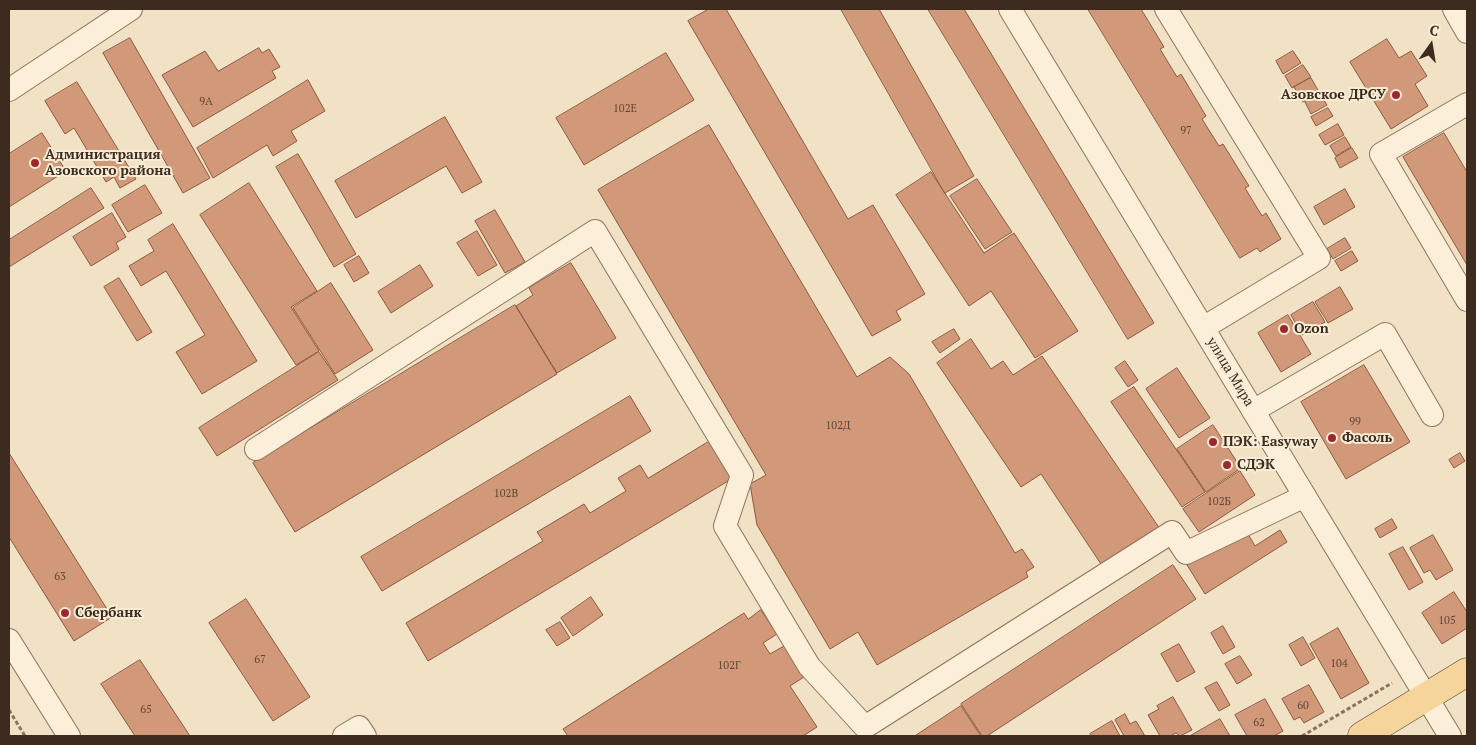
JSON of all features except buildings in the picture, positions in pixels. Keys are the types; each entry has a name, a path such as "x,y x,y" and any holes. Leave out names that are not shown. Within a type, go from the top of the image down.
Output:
{"main road":[{"path":"1362,736 1467,672"}],"street":[{"path":"9,90 131,9"},
{"name":"улица Мира","path":"1010,9 1450,736"},
{"path":"1166,9 1319,258 1203,328"},
{"path":"1454,9 1467,32"},
{"path":"1467,104 1381,154 1467,300"},
{"path":"256,449 595,231 742,475 725,526 809,666 865,727 1172,532 1186,553 1305,496"},
{"path":"1254,411 1385,334 1432,415"},
{"path":"9,640 69,736"},
{"path":"344,736 359,727 365,736"}],"path":[{"path":"1302,736 1411,671"},
{"path":"9,710 25,736"}],"place":[{"name":"Азовское ДРСУ","path":"1396,95"},
{"name":"Администрация Азовского района","path":"35,163"},
{"name":"Ozon","path":"1284,329"},
{"name":"Фасоль","path":"1332,438"},
{"name":"ПЭК: Easyway","path":"1213,442"},
{"name":"СДЭК","path":"1227,465"},
{"name":"Сбербанк","path":"65,613"}]}
